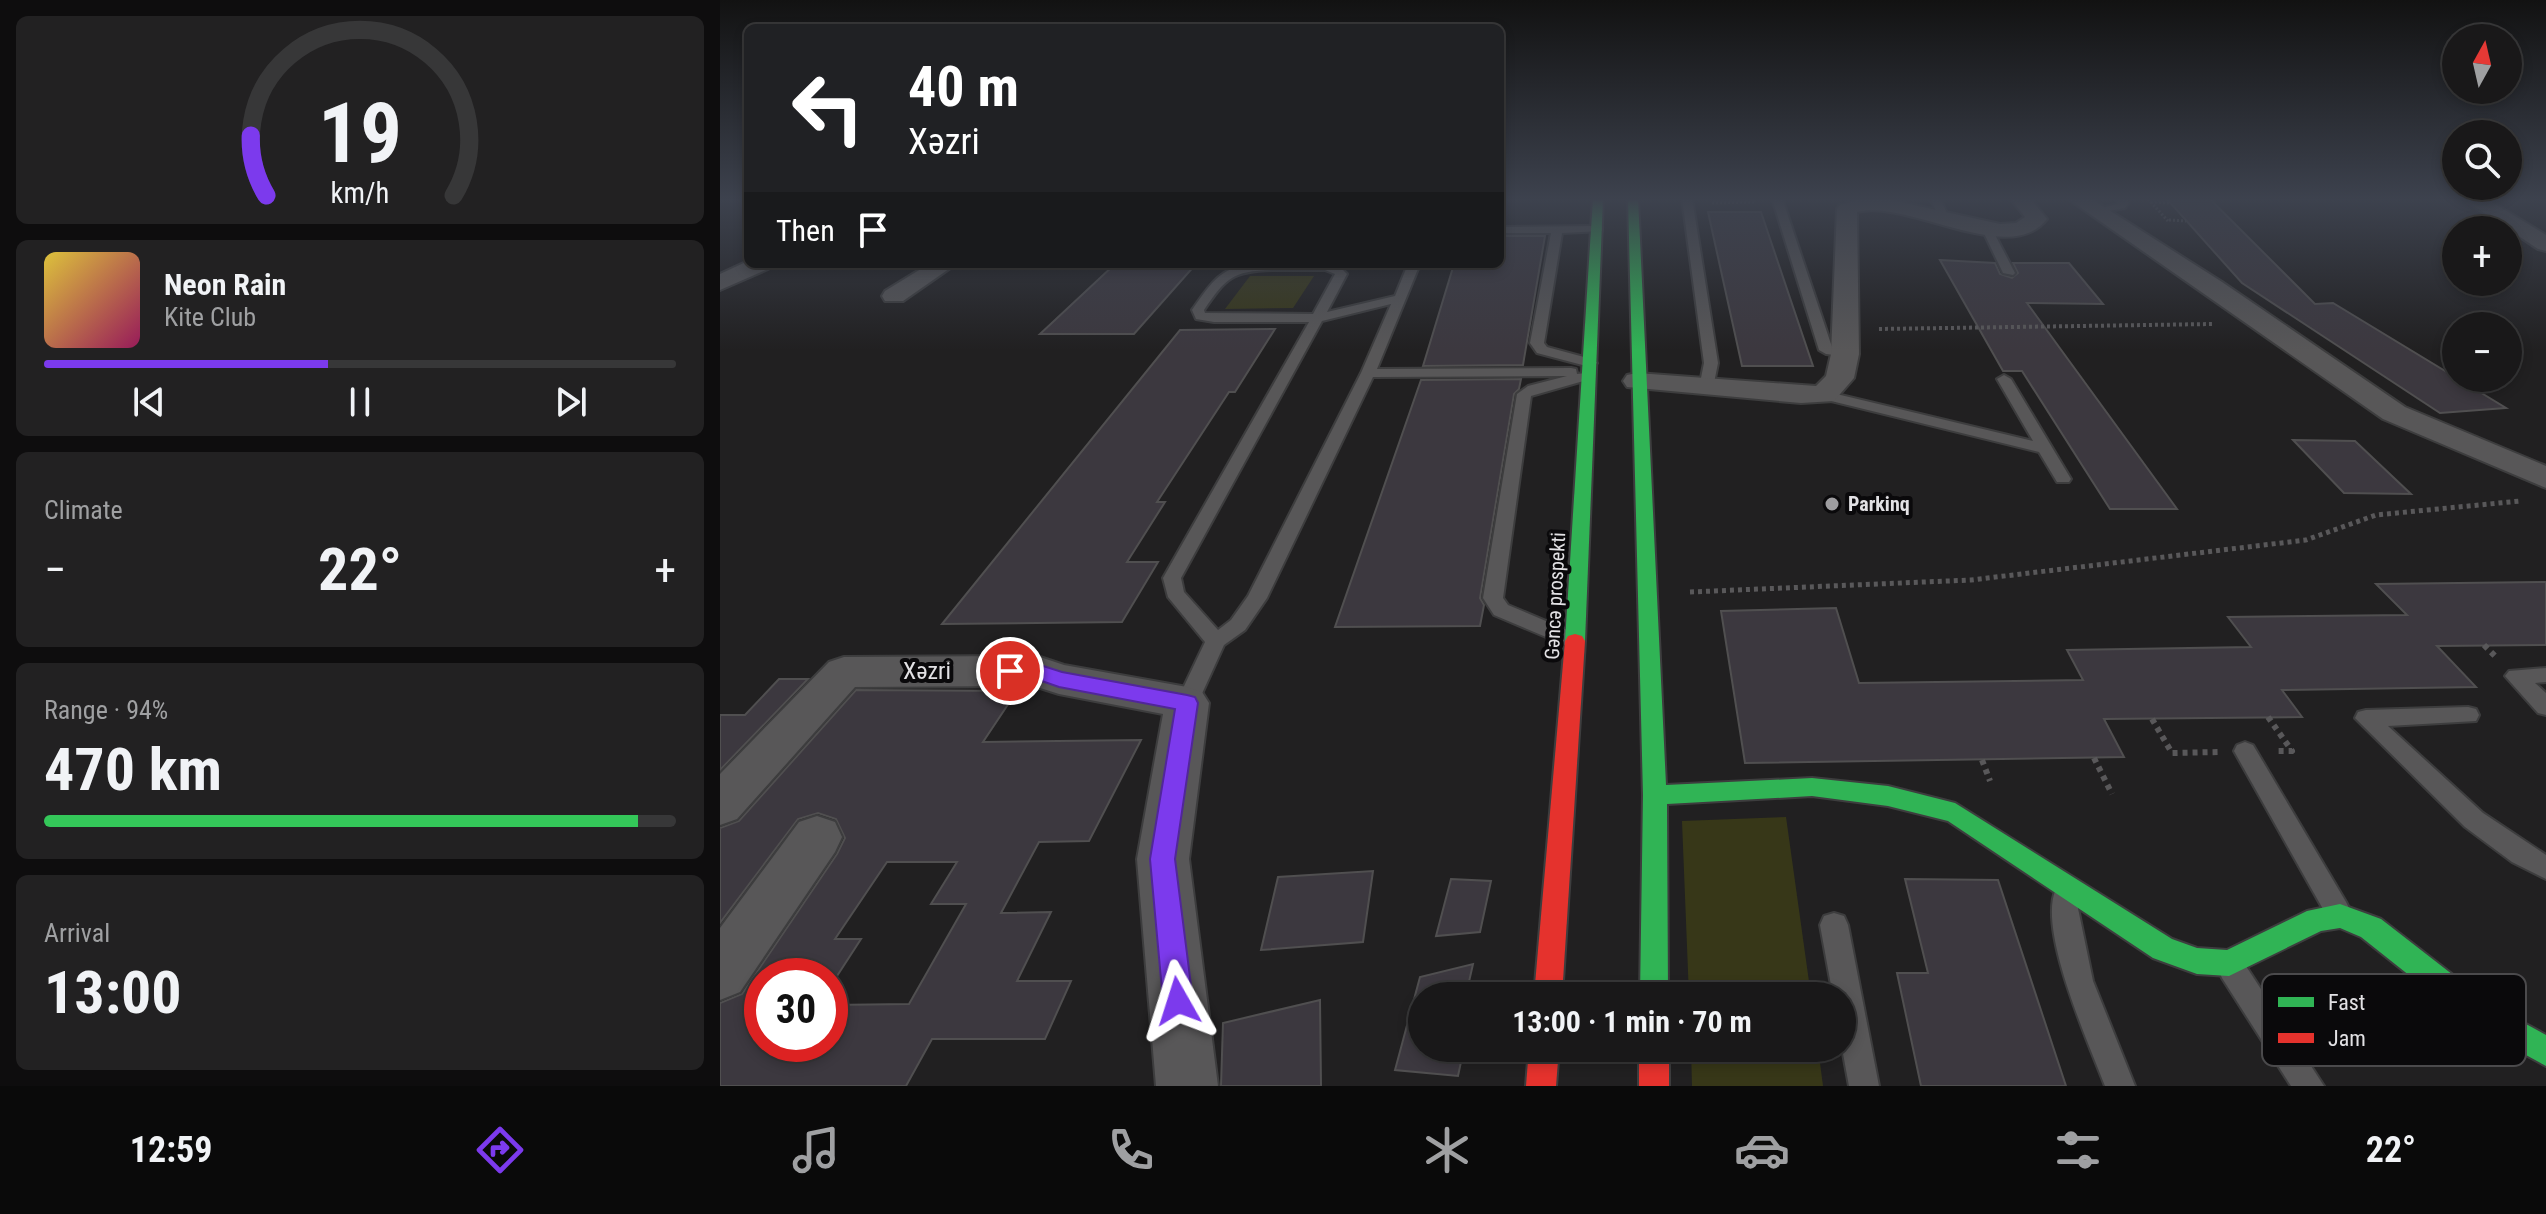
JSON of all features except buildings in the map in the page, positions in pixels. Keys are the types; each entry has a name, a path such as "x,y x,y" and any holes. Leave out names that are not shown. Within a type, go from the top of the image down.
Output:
{"main road":[{"name":"Gəncə prospekti","path":"1549,982 1575,641 1596,249"},
{"path":"1635,249 1637,381 1649,593 1655,795 1654,982"},
{"path":"1655,795 1812,787 1888,796 1955,813 2163,949 2197,961 2229,963 2317,920 2340,916 2371,928 2430,974"},
{"path":"2526,1040 2546,1051"},
{"path":"1541,1086 1543,1062"},
{"path":"1654,1062 1654,1086"}],"street":[{"path":"1637,381 1707,383 1796,395 1824,395 1840,378 1845,354 1847,249"},
{"path":"2162,249 2394,413 2539,489"},
{"path":"720,283 752,268"},
{"path":"894,296 939,268"},
{"name":"Xəzri","path":"720,805 844,672 1037,671 1059,679 1187,703"},
{"path":"1187,703 1163,859 1187,1086"},
{"path":"720,973 817,837"}],"lane":[{"path":"1554,249 1537,343 1542,350 1590,370"},
{"path":"1694,249 1711,363 1707,383"},
{"path":"1794,249 1826,350 1845,354"},
{"path":"1997,249 2009,273"},
{"path":"1216,641 1175,593 1172,578 1317,318 1341,274 1336,269 1247,268 1231,272 1222,277 1198,310 1200,316 1214,318 1317,318 1400,298"},
{"path":"1187,703 1216,641 1238,625 1257,598 1368,373 1412,268"},
{"path":"1368,373 1590,370"},
{"path":"1575,641 1501,610 1493,598 1524,394 1590,370"},
{"path":"2004,379 2063,479"},
{"path":"1824,395 2045,449"},
{"path":"2546,675 2516,676 2546,707"},
{"path":"2468,715 2366,718 2478,822 2529,860 2546,868"},
{"path":"2245,751 2340,916"},
{"path":"2064,886 2069,941 2079,981 2120,1086"},
{"path":"1834,925 1864,1086"},
{"path":"2229,963 2262,1014"},
{"path":"2296,1066 2309,1086"}],"path":[{"path":"1846,329 2264,323"},
{"path":"1649,593 1971,580 2306,540 2376,515 2539,489"},
{"path":"2094,758 2112,794"}],"shaded area":[{"path":"1250,276 1314,276 1293,308 1225,309"},
{"path":"1786,817 1809,982 1688,982 1682,821"},
{"path":"1691,1062 1820,1062 1823,1086 1692,1086"}],"traffic: fast":[{"path":"1575,641 1595,249"},
{"path":"1635,249 1655,795 1654,982"},
{"path":"1655,795 1812,787 1888,796 1955,813 2163,949 2197,961 2229,963 2317,920 2340,916 2371,928 2430,974"},
{"path":"2526,1040 2546,1051"}],"traffic: jam":[{"path":"1549,982 1575,641"},
{"path":"1541,1086 1543,1062"},
{"path":"1654,1062 1654,1086"}],"place":[{"name":"Parkinq","path":"1832,504"}],"route":[{"path":"1010,671 1037,671 1059,679 1187,703 1163,859 1178,1001"}]}
